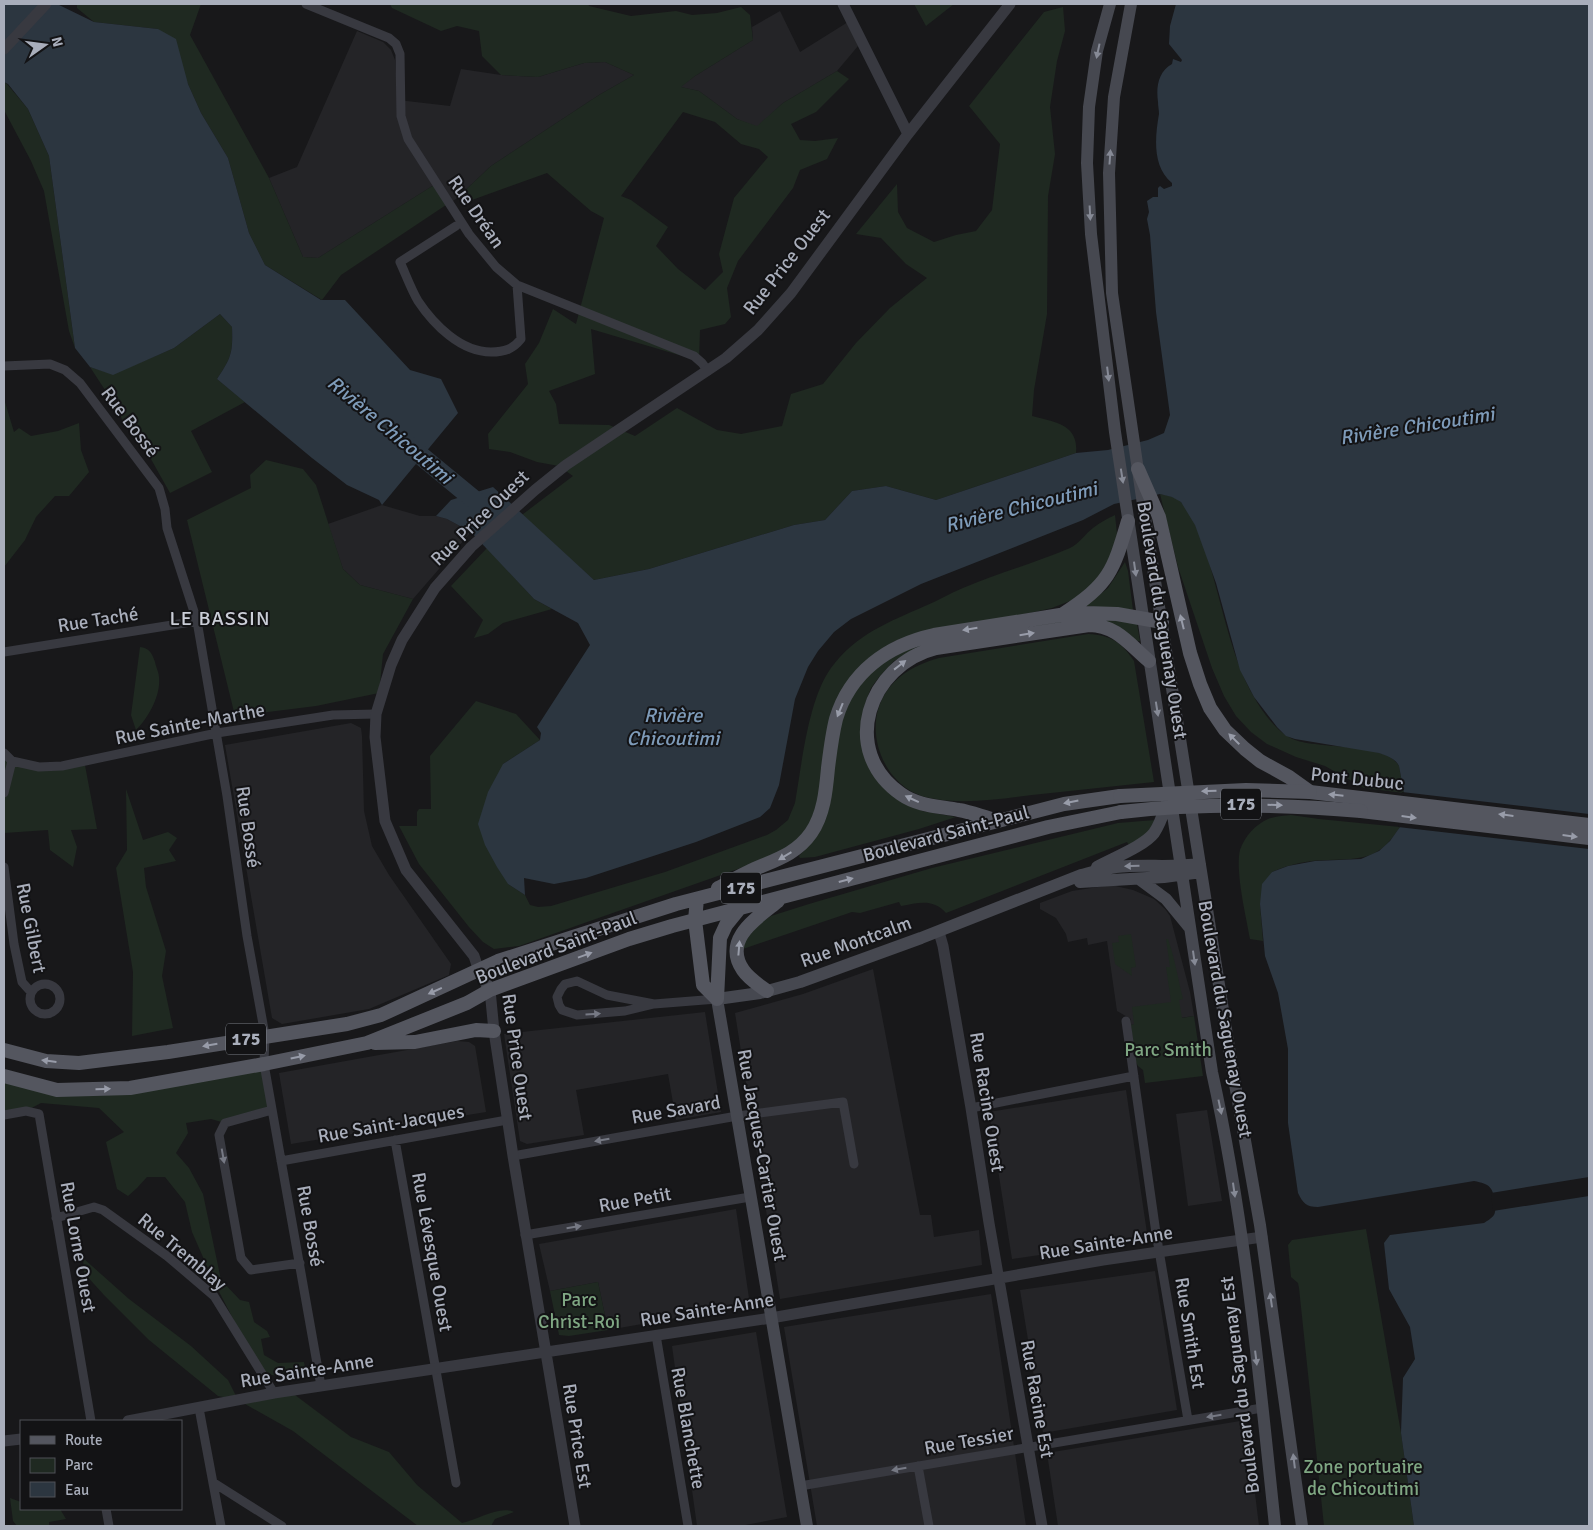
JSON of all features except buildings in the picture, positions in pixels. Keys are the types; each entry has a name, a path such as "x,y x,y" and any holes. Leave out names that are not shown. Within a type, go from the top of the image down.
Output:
{"main road":[{"name":"Boulevard du Saguenay Ouest","path":"1110,4 1097,51 1089,107 1087,163 1091,234 1115,432 1142,618 1212,1072 1227,1141 1241,1240"},
{"path":"1131,4 1114,96 1109,173 1112,293 1138,469 1195,669 1206,700 1225,730 1252,756 1289,776 1310,792"},
{"name":"Boulevard du Saguenay Ouest","path":"1152,518 1162,622 1242,1130 1262,1237"},
{"path":"1060,615 1088,597 1106,578 1118,555 1128,521"},
{"path":"717,999 703,985 696,920 697,899 749,871 782,858 796,849 810,834 818,820 824,801 832,736 839,711 854,683 881,656 904,643 934,635 1060,615 1107,613 1162,622"},
{"path":"996,820 912,800 889,784 879,772 869,746 868,717 877,693 892,671 912,657 936,648 1089,625 1105,627 1114,631 1149,661"},
{"name":"Pont Dubuc","path":"1120,796 1246,790 1310,792 1589,825"},
{"name":"Boulevard Saint-Paul","path":"4,1050 46,1061 79,1063 159,1053 265,1035 346,1024 381,1015 498,961 697,899 907,846 996,820 1076,801 1120,796"},
{"path":"1081,875 1142,844 1150,838 1159,824 1170,796"},
{"name":"Pont Dubuc","path":"1121,812 1193,806 1290,805 1361,811 1589,838"},
{"name":"Boulevard Saint-Paul","path":"4,1076 57,1090 130,1088 367,1043 467,1003 490,990 630,939 1048,827 1121,812"},
{"name":"Rue Montcalm","path":"717,999 767,991 809,979 939,932 1081,875 1116,867 1181,871"},
{"name":"Rue Montcalm","path":"1062,884 1138,878 1200,868"},
{"path":"1138,878 1166,899 1190,928"},
{"path":"767,991 743,970 738,957 738,946 746,927 782,897"},
{"path":"717,999 720,938 726,925 739,909"},
{"name":"Rue Price Ouest","path":"479,971 490,990"},
{"name":"Rue Jacques-Cartier Ouest","path":"717,999 807,1526"},
{"path":"367,1043 415,1042 476,1030 494,1032"},
{"path":"1262,1237 1302,1526"},
{"name":"Boulevard du Saguenay Est","path":"1241,1240 1275,1526"}],"street":[{"path":"4,49 46,4"},
{"name":"Rue Dréan","path":"306,4 388,38 396,44 400,54 401,116 408,139 470,234 496,267 517,285 694,356 708,371"},
{"path":"843,4 908,134"},
{"name":"Rue Price Ouest","path":"479,971 474,956 406,870 385,822 376,745 376,714 391,664 402,640 435,588 471,547 535,490 566,465 708,371 758,330 791,293 908,134 1010,4"},
{"path":"456,226 400,262 418,300 436,323 462,345 484,352 509,350 516,346 521,338 517,285"},
{"name":"Rue Bossé","path":"4,366 50,364 65,370 80,383 100,408 159,488 165,509 167,528 197,621 228,796 247,936 265,1035 264,1064 321,1386"},
{"name":"Rue Taché","path":"4,652 197,621"},
{"name":"Rue Sainte-Marthe","path":"12,760 39,767 62,766 217,733 333,715 376,714"},
{"path":"4,753 12,760 4,793"},
{"name":"Rue Gilbert","path":"4,867 6,914 22,982 31,992"},
{"name":"Rue Racine Ouest","path":"939,932 971,1108 998,1278"},
{"name":"Rue Montcalm","path":"654,1004 607,995 577,981 562,986 558,997 562,1010 577,1015 625,1011 654,1004 717,999"},
{"name":"Rue Price Ouest","path":"490,990 507,1120 546,1352"},
{"name":"Rue Smith Est","path":"1126,1021 1160,1252 1188,1420"},
{"path":"971,1108 1134,1076"},
{"name":"Rue Savard","path":"513,1156 736,1116 843,1102 854,1164"},
{"name":"Rue Lorne Ouest","path":"4,1115 26,1110 38,1114 91,1420"},
{"path":"272,1110 225,1123 219,1135 241,1258 251,1270 300,1263"},
{"name":"Rue Saint-Jacques","path":"281,1160 507,1120"},
{"name":"Rue Lévesque Ouest","path":"395,1140 456,1484"},
{"name":"Rue Petit","path":"526,1235 750,1197"},
{"name":"Rue Tremblay","path":"56,1218 94,1207 103,1210 167,1256 214,1296 274,1393"},
{"name":"Rue Sainte-Anne","path":"134,1420 274,1393 771,1318 998,1278 1262,1237"},
{"name":"Rue Racine Est","path":"998,1278 1042,1526"},
{"name":"Rue Blanchette","path":"656,1335 688,1526"},
{"name":"Rue Price Est","path":"546,1352 575,1526"},
{"path":"200,1408 221,1526"},
{"name":"Rue Tessier","path":"800,1486 1262,1408"},
{"path":"4,1441 20,1439"},
{"path":"918,1466 929,1526"},
{"path":"214,1483 282,1526"},
{"path":"106,1510 109,1526"}],"shaded area":[{"path":"780,11 800,52 848,22 858,46 837,71 783,103 757,127 737,119 699,91 680,87 753,40 752,27"},
{"path":"357,31 383,42 391,50 395,60 398,100 450,106 461,69 501,75 538,77 584,63 605,62 634,75 599,95 491,166 456,199 446,205 434,185 318,258 303,257 269,178 297,167"},
{"path":"382,505 420,516 436,516 447,519 471,532 413,599 360,585 343,569 328,524"},
{"path":"351,723 361,728 364,811 372,846 389,875 451,964 449,975 369,1009 282,1024 272,1018 225,745"},
{"path":"1111,885 1133,890 1154,899 1170,916 1190,992 1194,1016 1131,1025 1131,1019 1117,1011 1107,941 1088,945 1087,938 1068,942 1066,934 1056,918 1040,909 1040,903 1072,891"},
{"path":"873,969 920,1215 931,1215 934,1237 979,1230 982,1265 780,1299 735,1013 803,994"},
{"path":"705,1012 721,1112 676,1120 668,1074 576,1090 584,1135 527,1144 520,1141 504,1034"},
{"path":"457,1041 469,1042 475,1046 486,1112 291,1144 279,1073"},
{"path":"1126,1090 1147,1233 1140,1240 1012,1259 989,1112"},
{"path":"1207,1110 1222,1201 1188,1206 1176,1114"},
{"path":"736,1209 750,1305 608,1330 598,1282 550,1291 539,1244"},
{"path":"1155,1271 1177,1410 1043,1433 1020,1290"},
{"path":"991,1294 1026,1526 817,1526 784,1327"},
{"path":"756,1332 787,1517 740,1526 697,1526 672,1346"},
{"path":"1246,1420 1259,1526 1058,1526 1047,1453"}],"green space":[{"path":"77,4 201,4 190,35 269,178 303,257 318,258 434,185 446,205 341,275 322,300 265,265 249,233 228,158 201,113 188,84 158,29 94,22 77,8"},
{"path":"390,4 588,4 589,6 631,16 676,11 692,15 717,13 741,7 750,15 753,40 695,76 681,87 699,91 737,119 757,126 783,103 837,71 849,79 816,112 791,124 800,140 815,141 838,138 827,159 800,170 793,188 738,261 727,288 731,317 725,324 700,330 699,361 591,329 595,374 549,391 556,404 559,424 609,425 635,436 677,408 717,430 741,434 782,426 791,394 823,384 856,343 890,308 927,278 906,264 881,238 856,234 897,184 898,212 907,228 934,242 976,231 992,210 1000,144 969,106 1044,12 1063,7 1065,31 1057,61 1050,107 1055,154 1048,196 1047,314 1034,390 1032,416 1056,423 1069,430 1076,443 1076,453 936,500 886,486 852,491 825,520 794,525 649,569 594,580 560,550 514,521 573,476 559,466 537,462 510,452 489,449 488,434 528,384 525,364 539,343 553,309 576,324 604,218 591,211 547,173 472,200 456,199 491,166 599,95 634,75 605,62 584,63 538,77 501,75 482,56 479,31 457,26 441,31 392,8","holes":["683,112 715,122 741,144 759,149 768,157 734,198 719,254 723,272 705,290 678,269 656,246 668,227 631,200 621,196"]},
{"path":"914,4 954,4 926,26"},
{"path":"4,82 28,109 49,156 75,348 69,331 44,191 31,161 4,110"},
{"path":"220,314 232,327 232,343 228,360 217,379 245,402 191,431 212,472 170,493 147,452 122,420 120,413 90,367 113,374 174,348"},
{"path":"4,402 14,432 19,428 31,436 58,431 79,423 81,450 89,472 69,496 55,496 36,517 25,540 4,567"},
{"path":"266,460 303,469 316,485 343,569 360,585 413,599 383,654 379,693 316,706 235,716 187,520 251,488 250,475"},
{"path":"1160,494 1179,500 1193,519 1206,553 1238,664 1254,697 1271,722 1282,733 1295,740 1367,750 1392,759 1399,766 1404,793 1364,788 1325,766 1296,757 1267,744 1251,732 1236,716 1224,696 1212,668 1178,567"},
{"path":"1115,515 1117,534 1114,548 1099,579 1075,599 1052,608 1030,613 917,633 893,642 869,658 851,677 815,816 798,841 766,859 519,946 494,949 483,942 469,927 419,864 399,826 417,826 417,812 419,809 431,809 430,756 476,701 516,714 540,740 503,764 508,884 525,895 530,905 538,907 551,906 665,872 767,835 788,820 795,803 803,751 811,714 817,697 823,681 831,668 851,646 874,630 958,590 1070,548 1095,526"},
{"path":"487,548 534,599 552,609 503,623 488,634 474,638 483,620 451,586"},
{"path":"1125,562 1133,610 1085,606 1108,588"},
{"path":"1076,618 1106,619 1137,624 1140,641 1135,641 1117,627 911,651 894,661 871,688 861,723 900,801 922,811 956,817 815,857 800,858 799,856 810,844 842,720 853,694 874,669 910,646"},
{"path":"1088,634 1103,636 1115,641 1125,649 1134,661 1154,782 994,800 956,801 930,798 916,794 894,777 880,752 876,738 876,724 882,699 887,690 901,676 919,665 939,658"},
{"path":"140,647 150,651 153,656 159,674 159,684 153,706 136,730 131,715"},
{"path":"4,753 39,767 84,760 97,829 71,830 77,847 73,867 50,850 48,830 4,833"},
{"path":"126,789 143,840 168,832 177,838 169,850 176,861 144,868 146,887 166,951 162,976 173,1028 132,1036 133,972 116,868 127,850"},
{"path":"1291,815 1400,827 1385,846 1370,855 1361,858 1307,862 1272,872 1260,904 1263,941 1250,939 1240,881 1240,850 1247,836 1259,824 1271,818"},
{"path":"1155,820 1147,834 1129,845 1127,842 946,913 931,903 901,906 899,902 860,913 852,912 743,949 745,941 760,923 771,916 809,904 932,868 1118,823"},
{"path":"1131,934 1136,967 1131,968 1132,976 1115,964 1112,943 1119,942 1118,936"},
{"name":"Parc Smith","path":"1166,939 1168,939 1173,954 1183,999 1179,1000 1182,1018 1194,1016 1203,1076 1145,1083 1143,1070 1135,1060 1131,1025 1134,1024 1132,1007 1171,1002 1166,967 1170,967"},
{"path":"264,1064 272,1110 225,1123 211,1119 186,1123 188,1133 176,1153 189,1168 203,1194 221,1280 240,1300 249,1302 254,1322 267,1331 270,1337 261,1339 264,1355 278,1363 304,1362 306,1373 287,1378 267,1374 242,1336 213,1280 192,1232 185,1202 165,1177 147,1177 128,1196 117,1189 106,1142 124,1132 99,1108 41,1103 26,1111 4,1115 4,1076 17,1081 130,1088"},
{"name":"Zone portuaire de Chicoutimi","path":"1366,1229 1401,1433 1414,1526 1324,1526 1299,1288 1298,1283 1291,1277 1288,1245 1292,1240"},
{"path":"83,1258 129,1299 191,1346 228,1380 238,1400 218,1396 149,1340 84,1273"},
{"name":"Parc Christ-Roi","path":"598,1282 608,1330 569,1336 559,1335 550,1291"},
{"path":"295,1395 351,1437 389,1452 417,1485 462,1523 502,1510 514,1512 495,1519 491,1526 418,1526 293,1431 238,1400"},
{"path":"10,1498 20,1502 20,1510 61,1510 66,1519 49,1522 49,1526 17,1526 13,1521"}],"water":[{"name":"Rivière Chicoutimi","path":"4,4 57,4 94,22 158,29 176,39 188,84 201,113 228,158 249,233 265,265 321,300 345,300 410,370 441,379 458,413 382,505 379,500 347,485 217,379 228,360 232,343 232,327 220,314 174,348 113,375 90,367 75,348 49,156 28,109 8,84 4,82"},
{"path":"1176,4 1589,4 1589,1526 1414,1526 1401,1433 1403,1378 1415,1359 1410,1327 1389,1289 1384,1243 1390,1235 1484,1223 1495,1214 1493,1193 1490,1187 1484,1183 1474,1181 1318,1207 1303,1202 1298,1193 1288,1123 1288,1049 1278,993 1265,956 1260,904 1262,884 1272,872 1288,866 1315,861 1361,859 1379,851 1390,841 1400,827 1404,793 1399,766 1393,759 1379,753 1295,739 1286,736 1277,727 1254,697 1240,670 1216,583 1195,525 1181,502 1160,494 1114,504 1083,520 921,584 851,619 834,632 818,651 808,667 795,699 779,785 770,808 760,817 696,842 586,878 554,884 524,878 525,895 508,884 485,845 478,824 488,792 503,764 540,740 541,733 537,727 590,645 578,623 534,599 471,532 447,519 436,516 451,500 493,487 594,580 649,569 794,525 825,520 852,491 886,486 936,500 1076,453 1108,450 1148,440 1164,433 1170,415 1156,312 1147,201 1153,197 1158,197 1158,188 1160,186 1164,189 1172,186 1172,183 1161,169 1156,151 1159,114 1157,91 1161,76 1167,67 1172,64 1173,59 1181,62 1182,60 1169,44 1170,26"}],"pier":[{"path":"1402,792 1589,814 1589,849 1398,827"},
{"path":"1589,1177 1589,1196 1493,1211 1491,1193"}],"waterway":[{"name":"Rivière Chicoutimi","path":"403,441 488,511"}],"district":[{"name":"LE BASSIN","path":"220,618"}]}
